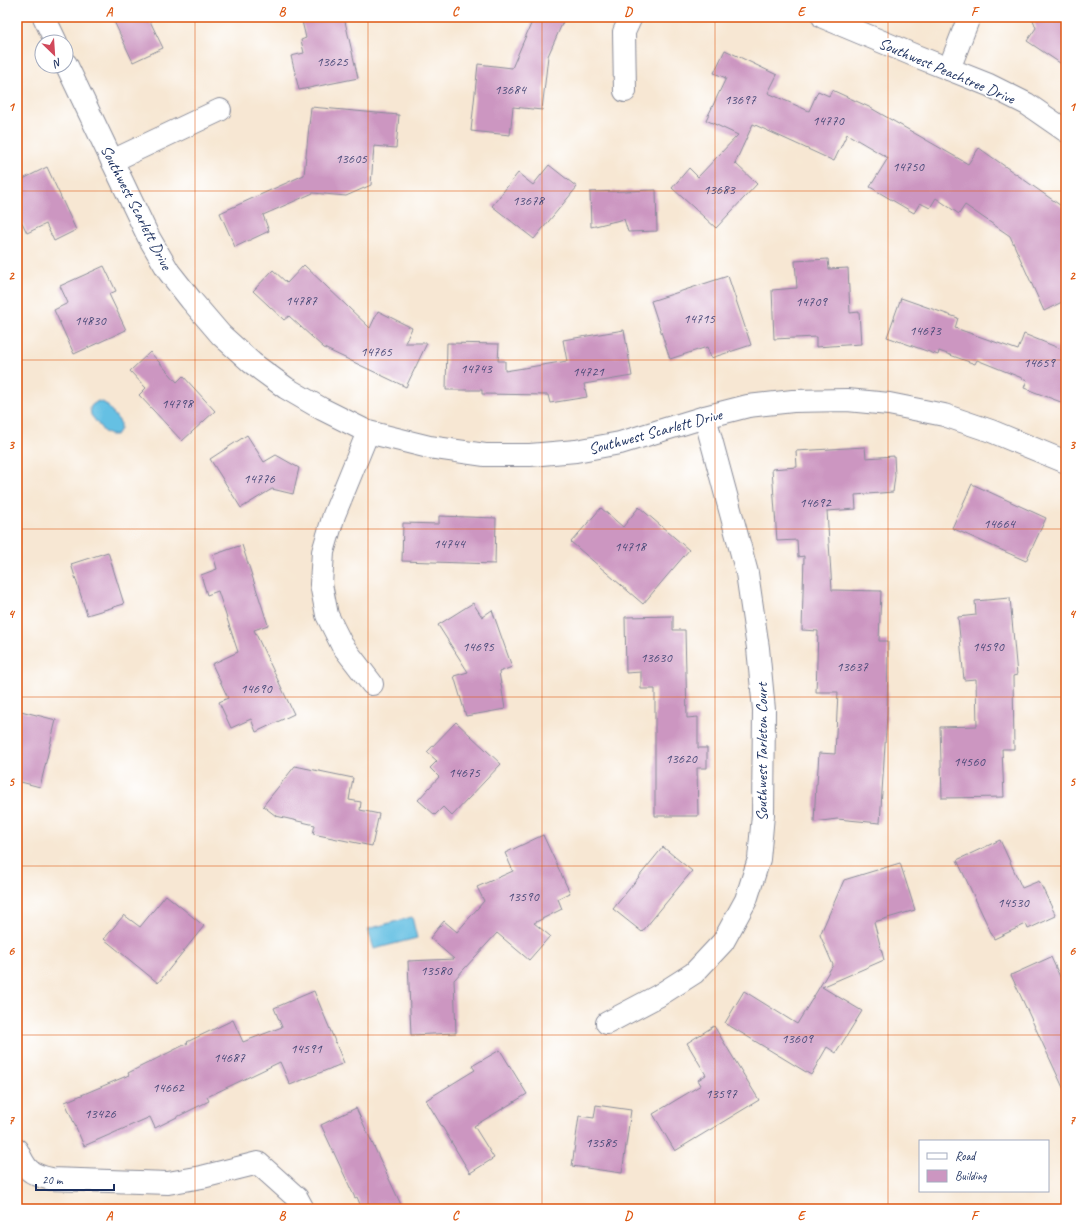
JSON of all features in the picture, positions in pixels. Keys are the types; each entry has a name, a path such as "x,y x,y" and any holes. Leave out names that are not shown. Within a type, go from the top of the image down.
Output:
{"street":[{"path":"44,17 52,34"},
{"path":"625,91 624,32 631,17"},
{"name":"Southwest Peachtree Drive","path":"823,17 989,85 1027,104 1066,131"},
{"path":"949,69 969,17"},
{"name":"Southwest Scarlett Drive","path":"71,74 148,236 169,272 190,300 221,335 252,363 286,388 322,409 368,432 429,447 485,455 530,455 576,451 620,443 748,406 793,401 847,400 889,404 951,418 990,431 1066,462"},
{"path":"112,161 220,110"},
{"name":"Southwest Tarleton Court","path":"607,1023 658,996 694,973 723,942 746,900 759,859 763,815 764,710 758,648 746,573 706,417"},
{"path":"368,432 334,515 323,552 321,584 327,615 342,645 372,684"},
{"path":"17,1150 24,1165 36,1176 51,1179 168,1183 202,1177 258,1163 297,1198 303,1209"}],"water":[{"path":"98,401 106,404 120,422 120,429 116,435 110,435 104,432 91,415 90,408"},
{"path":"412,917 417,938 374,949 368,929"}],"building":[{"path":"112,17 148,17 163,48 133,62"},
{"path":"301,17 344,17 358,78 299,90 291,56 304,53 301,40 306,38"},
{"path":"534,17 565,17 548,56 542,110 513,107 510,135 471,131 478,64 512,68"},
{"path":"1032,17 1066,17 1066,67 1027,41 1036,28"},
{"path":"725,50 777,75 768,93 809,111 818,91 829,96 832,90 869,107 968,164 979,148 1064,208 1066,213 1066,300 1044,311 1010,236 965,205 959,214 936,198 930,208 920,203 914,213 870,187 888,158 847,134 834,161 753,124 735,163 757,184 716,228 672,188 689,168 698,177 738,135 706,120 726,78 714,73"},
{"path":"311,107 399,115 396,148 374,146 371,185 346,196 313,193 263,215 269,231 235,247 220,213 304,175"},
{"path":"549,165 577,187 534,239 492,206 518,173 533,185"},
{"path":"47,167 76,230 54,241 46,224 27,233 17,212 17,182"},
{"path":"656,190 657,231 628,232 624,219 591,227 590,192"},
{"path":"828,259 829,269 848,268 850,313 859,312 861,344 816,347 816,337 774,339 772,290 797,288 795,261"},
{"path":"304,265 370,328 378,311 412,328 405,343 427,343 406,387 324,348 289,316 284,320 253,291 273,270 287,283"},
{"path":"104,266 116,291 109,294 126,330 74,354 54,310 68,303 60,286"},
{"path":"728,276 751,345 711,358 707,347 670,359 651,301"},
{"path":"901,298 958,318 955,328 1018,350 1024,334 1066,351 1066,404 1024,388 1027,380 977,360 975,364 939,351 938,355 887,337"},
{"path":"624,330 632,376 584,384 587,397 550,403 548,395 482,394 482,390 446,390 447,343 499,344 498,361 505,361 505,371 567,361 563,340"},
{"path":"150,352 177,382 183,376 215,411 182,441 139,395 146,388 130,371"},
{"path":"247,435 264,462 276,455 299,468 293,494 272,489 241,508 210,459"},
{"path":"865,447 866,458 894,456 895,476 893,492 855,495 856,509 827,511 832,590 881,591 879,641 888,641 887,714 880,823 837,819 814,822 819,753 835,754 838,692 816,692 818,631 802,630 804,556 798,557 797,540 777,541 772,469 797,467 796,451"},
{"path":"972,484 1046,518 1026,561 952,528"},
{"path":"639,507 689,550 643,604 571,542 601,508 623,527"},
{"path":"439,516 496,518 495,564 402,561 403,523 439,524"},
{"path":"242,545 268,625 254,630 294,714 256,732 251,719 231,728 219,702 228,698 212,664 238,652 218,591 207,595 201,575 217,569 213,555"},
{"path":"108,552 124,604 87,615 71,564"},
{"path":"1010,598 1017,675 1013,676 1014,749 1002,749 1004,797 942,798 940,727 977,726 976,679 964,680 958,617 976,615 975,601"},
{"path":"473,603 482,617 492,610 512,667 499,672 505,709 466,716 454,676 468,672 438,625"},
{"path":"673,616 673,630 685,630 687,718 698,717 698,748 707,748 707,768 697,768 698,816 655,816 655,689 641,689 641,672 626,673 625,617"},
{"path":"17,710 56,720 40,787 17,781"},
{"path":"456,722 501,764 452,816 443,807 435,815 418,800 439,777 430,768 437,761 427,752"},
{"path":"295,766 353,778 349,800 361,802 360,810 379,814 372,846 313,834 315,825 276,816 263,806"},
{"path":"543,835 570,893 558,899 562,909 534,923 550,936 529,960 497,933 454,980 456,1033 411,1035 408,961 454,959 430,938 444,921 457,932 484,901 477,887 513,871 505,853"},
{"path":"1000,840 1022,888 1039,881 1056,916 1028,929 1026,924 994,939 957,860"},
{"path":"663,847 692,871 642,932 613,909"},
{"path":"900,863 915,910 874,922 884,960 822,987 862,1011 836,1053 827,1047 811,1075 725,1023 744,991 797,1024 833,965 820,935 844,880"},
{"path":"166,895 204,926 158,983 104,939 124,915 140,927"},
{"path":"1051,957 1066,990 1066,1094 1011,975"},
{"path":"314,991 344,1063 290,1085 280,1062 207,1097 209,1101 155,1128 150,1117 84,1146 65,1102 129,1075 128,1073 233,1020 243,1042 282,1027 274,1008"},
{"path":"714,1026 759,1100 675,1151 653,1114 701,1085 698,1080 706,1075 687,1043"},
{"path":"500,1050 527,1094 474,1126 494,1158 470,1173 426,1100 475,1070 472,1066"},
{"path":"596,1105 631,1110 622,1173 572,1166 579,1116 594,1118"},
{"path":"356,1108 403,1209 362,1209 357,1197 355,1198 321,1125"}]}
